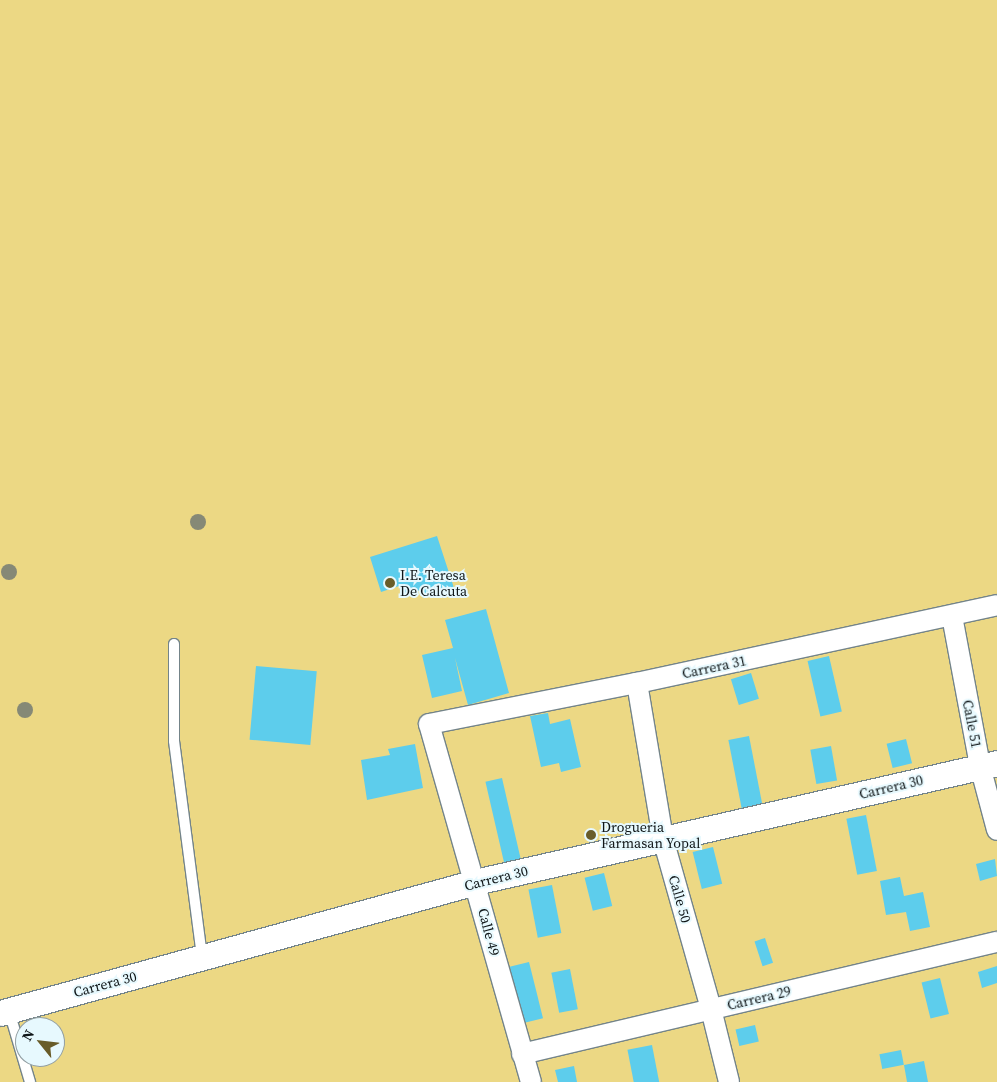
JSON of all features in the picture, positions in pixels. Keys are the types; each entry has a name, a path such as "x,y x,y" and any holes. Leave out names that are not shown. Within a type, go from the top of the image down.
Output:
{"street":[{"name":"Carrera 31","path":"429,724 637,683 997,605"},
{"name":"Calle 51","path":"952,616 989,765 997,830"},
{"name":"Calle 50","path":"637,683 663,839 712,1009 729,1082"},
{"name":"Calle 49","path":"429,724 531,1082"},
{"name":"Carrera 30","path":"4,1012 475,882 989,765"},
{"name":"Carrera 29","path":"522,1054 997,942"}],"lane":[{"path":"174,644 174,741 202,958"},
{"path":"4,1012 30,1082"}],"shaded area":[{"path":"0,0 997,0 997,1082 0,1082"}],"building":[{"path":"437,536 454,588 423,598 421,590 402,596 399,586 381,592 370,557"},
{"path":"486,609 509,693 468,705 455,658 462,691 432,698 422,655 453,648 445,620"},
{"path":"829,656 842,712 820,716 808,661"},
{"path":"256,666 317,671 310,745 250,740"},
{"path":"751,673 759,699 739,705 731,679"},
{"path":"548,713 550,724 570,719 581,767 561,772 559,763 541,767 530,716"},
{"path":"749,736 762,805 742,809 728,740"},
{"path":"906,739 912,763 893,768 887,744"},
{"path":"415,744 423,788 367,800 361,760 390,755 388,749"},
{"path":"831,746 837,780 816,784 810,750"},
{"path":"502,778 521,859 504,863 485,782"},
{"path":"866,815 877,871 857,875 846,819"},
{"path":"713,847 722,884 702,889 693,852"},
{"path":"995,859 997,876 980,881 976,864"},
{"path":"604,873 612,906 593,911 585,878"},
{"path":"900,877 904,896 923,892 930,927 910,931 906,912 886,915 880,881"},
{"path":"552,885 561,933 538,938 528,890"},
{"path":"765,938 773,963 763,966 755,941"},
{"path":"529,962 543,1018 524,1023 510,967"},
{"path":"997,966 997,983 982,988 978,972"},
{"path":"570,969 578,1009 559,1013 551,973"},
{"path":"940,978 949,1014 931,1018 922,983"},
{"path":"755,1025 759,1042 739,1046 736,1029"},
{"path":"652,1045 659,1082 634,1082 627,1050"},
{"path":"901,1050 904,1065 882,1069 879,1054"},
{"path":"924,1061 928,1082 907,1082 904,1065"},
{"path":"574,1066 577,1082 558,1082 555,1070"}],"place":[{"name":"I.E. Teresa De Calcuta","path":"390,583"},
{"name":"Drogueria Farmasan Yopal","path":"591,835"}]}
